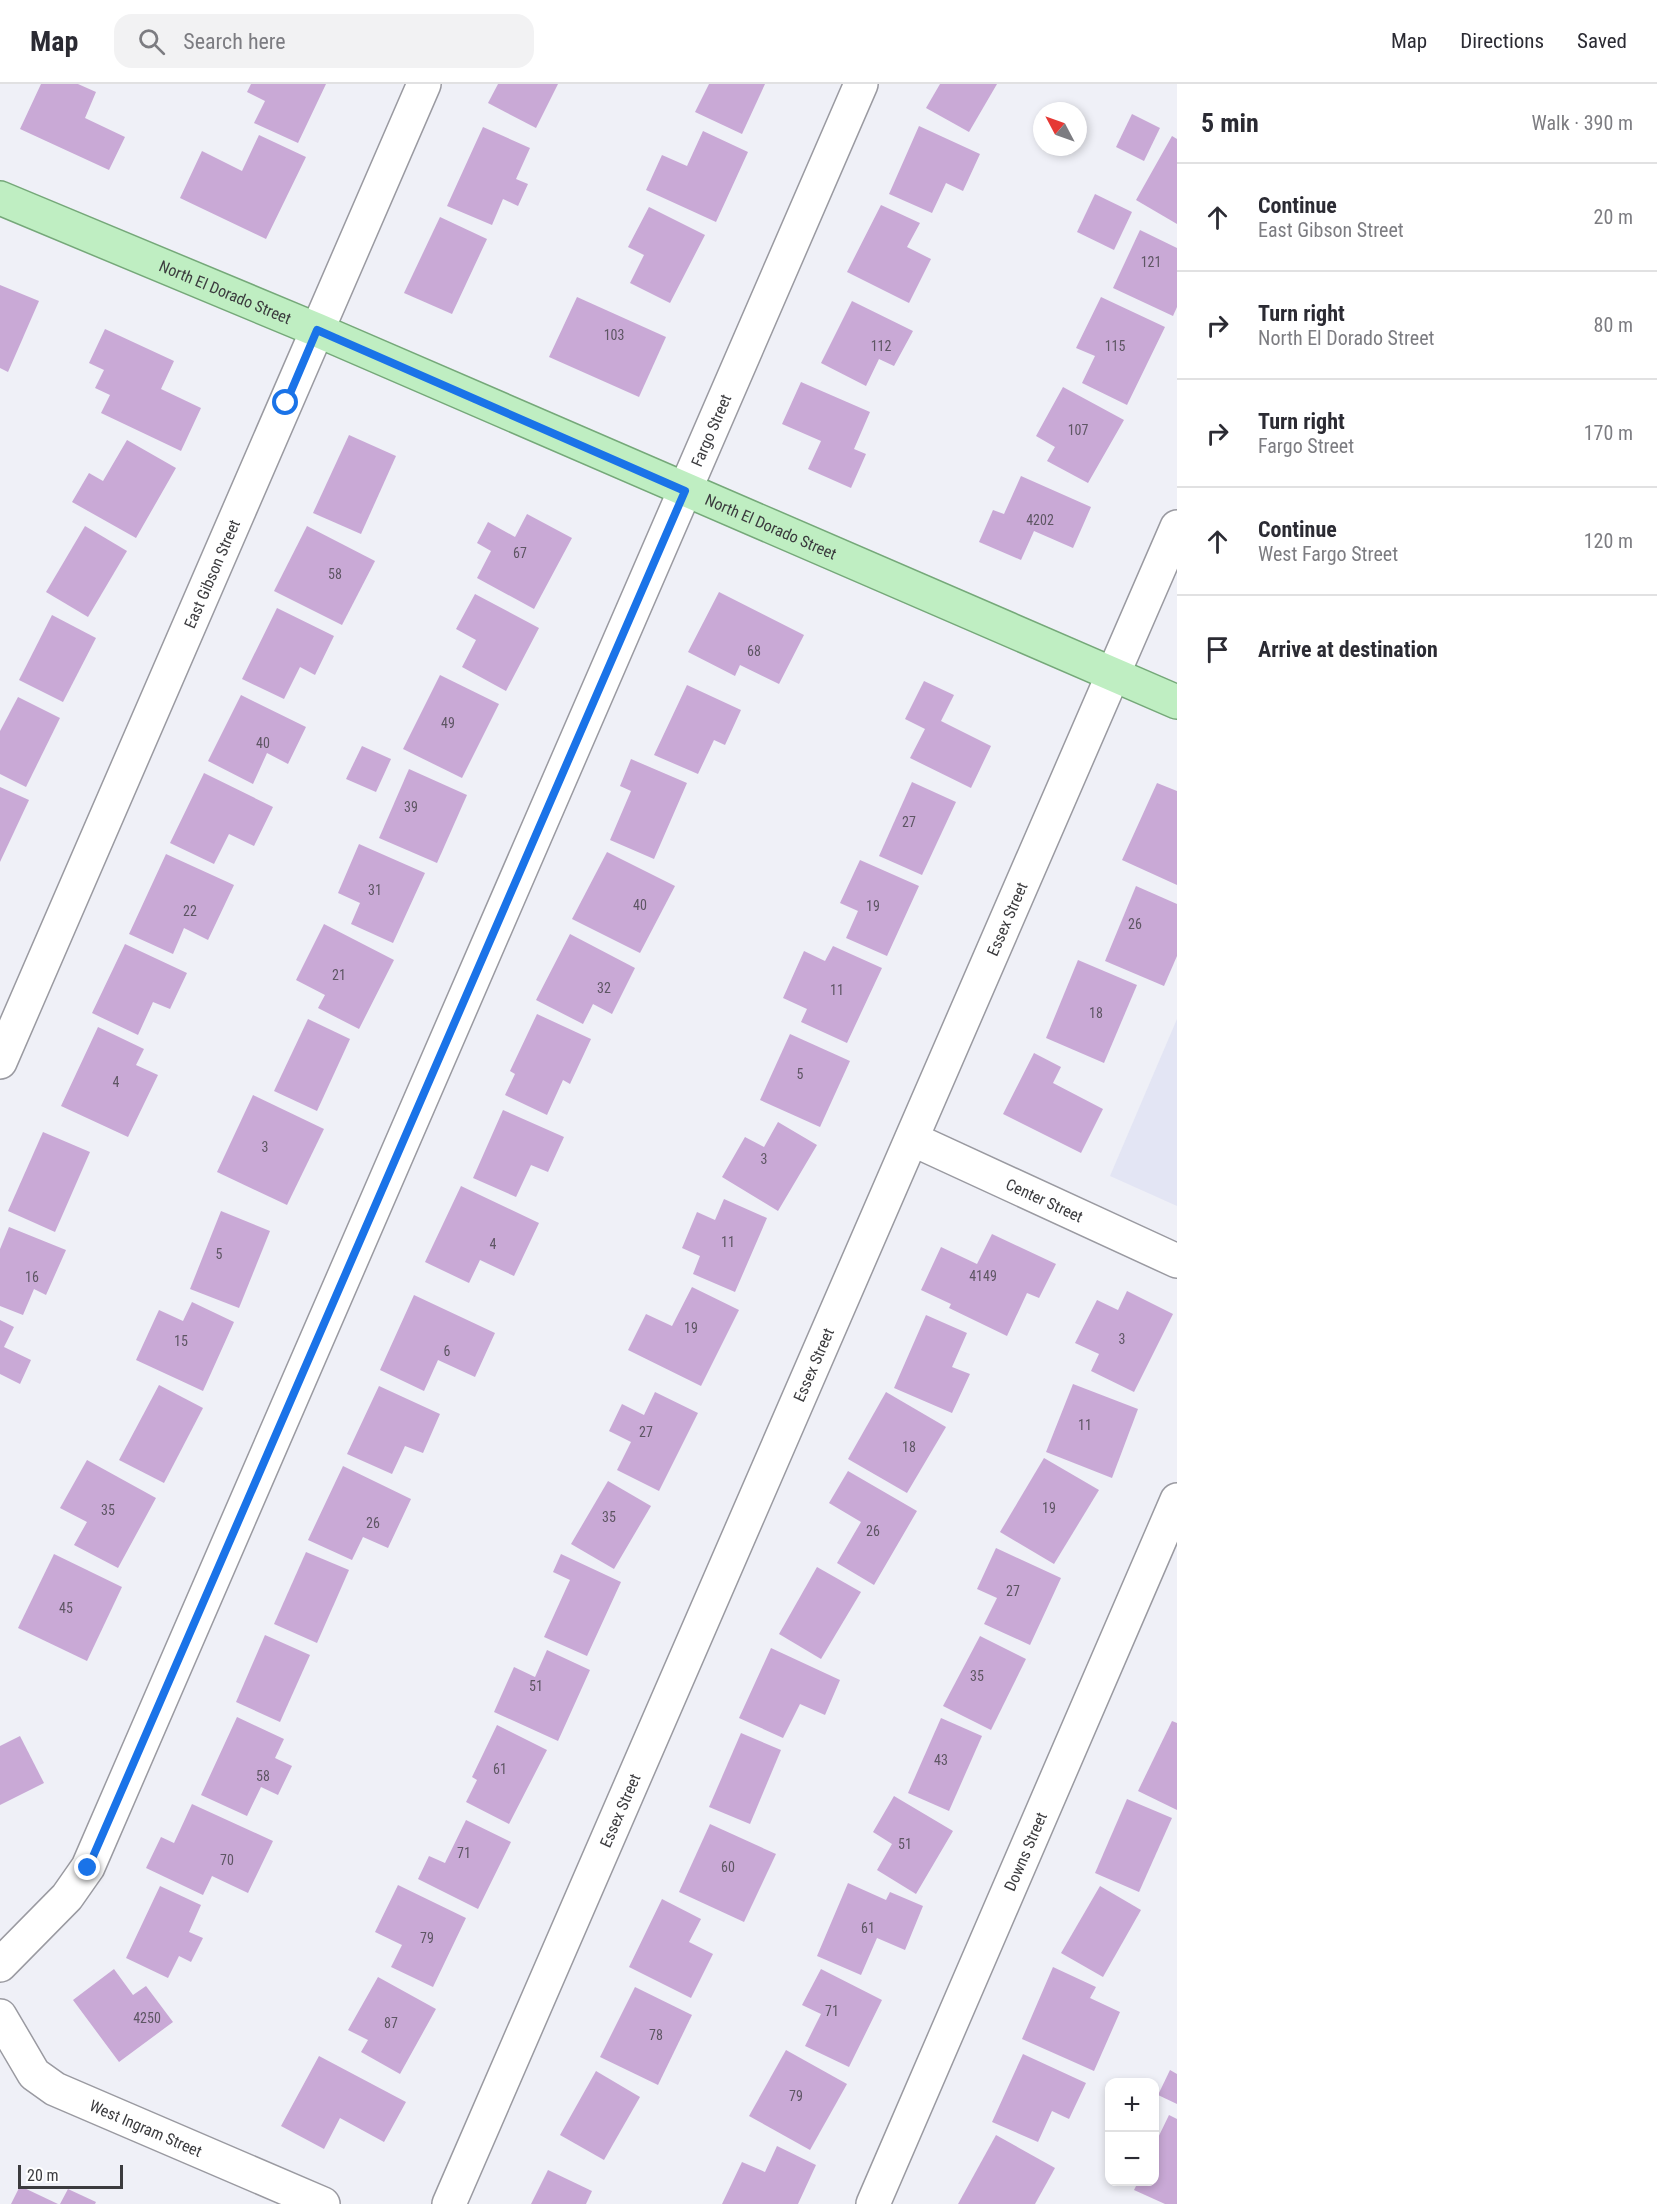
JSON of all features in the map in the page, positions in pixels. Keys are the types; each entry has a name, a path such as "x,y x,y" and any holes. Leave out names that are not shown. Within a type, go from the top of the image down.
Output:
{"main road":[{"name":"North El Dorado Street","path":"0,198 317,330 1177,702"}],"street":[{"name":"East Gibson Street","path":"0,1062 424,84"},
{"name":"Fargo Street","path":"0,1965 67,1897 88,1868 861,84"},
{"name":"Essex Street","path":"449,2204 1177,527"},
{"name":"Center Street","path":"912,1139 1177,1261"},
{"name":"Downs Street","path":"873,2204 1177,1500"},
{"name":"West Ingram Street","path":"0,2016 34,2074 55,2089 323,2204"}],"shaded area":[{"path":"1177,1019 1177,1206 1110,1176"}],"building":[{"path":"41,84 78,84 96,92 85,118 125,137 109,170 20,129"},
{"path":"251,84 326,84 298,143 254,123 265,101 247,92"},
{"path":"498,84 558,84 536,128 488,103"},
{"path":"709,84 765,84 742,134 695,112"},
{"path":"940,84 997,84 969,132 926,108"},
{"path":"1132,114 1160,128 1144,161 1116,147"},
{"path":"919,126 980,154 963,191 946,183 932,213 889,194"},
{"path":"483,127 530,148 516,179 528,184 518,206 503,199 492,225 447,206"},
{"path":"703,131 748,152 716,222 646,190 662,155 687,166"},
{"path":"259,135 306,157 266,239 180,198 202,151 242,171"},
{"path":"1172,136 1177,139 1177,224 1136,200"},
{"path":"1095,194 1132,212 1114,250 1077,232"},
{"path":"881,205 920,223 907,247 931,259 909,303 847,272"},
{"path":"649,207 705,235 670,303 630,283 644,255 628,247"},
{"path":"440,217 487,239 452,314 404,293"},
{"path":"1140,230 1177,248 1177,307 1173,316 1113,288"},
{"path":"0,285 39,301 8,372 0,368"},
{"path":"577,297 666,337 639,397 549,357"},
{"path":"1101,297 1165,327 1127,405 1082,383 1095,356 1076,348"},
{"path":"852,301 913,331 894,366 879,359 866,386 821,363"},
{"path":"105,329 174,361 161,389 201,408 181,451 101,413 110,395 95,388 104,370 89,363"},
{"path":"801,382 870,412 854,449 866,454 851,488 808,469 821,441 782,424"},
{"path":"1063,387 1124,420 1088,483 1047,461 1055,447 1036,436"},
{"path":"349,435 396,456 361,534 313,513"},
{"path":"127,440 176,468 136,538 72,502 89,473 103,481"},
{"path":"1021,476 1091,507 1073,548 1034,531 1021,560 979,542 993,510 1004,514"},
{"path":"527,514 572,538 534,609 477,578 491,551 477,543 488,522 515,537"},
{"path":"85,526 127,551 88,617 46,592"},
{"path":"307,526 375,561 342,625 274,591"},
{"path":"719,592 804,635 779,684 740,665 735,676 688,652"},
{"path":"475,594 539,628 506,691 462,667 476,640 456,629"},
{"path":"277,608 334,636 315,675 300,667 284,699 242,679"},
{"path":"52,615 96,638 63,702 19,680"},
{"path":"440,675 499,704 462,778 403,749"},
{"path":"924,681 954,695 941,721 991,746 971,788 910,758 925,729 905,719"},
{"path":"687,685 741,710 725,745 714,740 698,774 654,755"},
{"path":"241,695 306,727 288,764 267,753 253,784 208,761"},
{"path":"18,697 60,718 26,787 0,774 0,731"},
{"path":"362,746 391,759 376,792 346,779"},
{"path":"631,759 687,783 654,859 610,840 631,791 620,786"},
{"path":"409,769 467,795 437,863 379,838"},
{"path":"204,773 273,807 254,846 229,834 214,864 170,843"},
{"path":"912,782 956,802 922,875 879,856"},
{"path":"1157,783 1177,791 1177,885 1122,860"},
{"path":"0,787 29,800 0,862"},
{"path":"359,844 425,873 393,943 351,924 360,903 338,893"},
{"path":"607,852 675,886 640,953 572,919"},
{"path":"166,854 234,885 208,940 184,928 173,954 129,934"},
{"path":"860,860 919,886 887,956 846,938 858,911 840,903"},
{"path":"1136,886 1177,904 1177,956 1164,986 1105,961"},
{"path":"324,924 394,960 359,1029 318,1008 325,995 296,980"},
{"path":"570,934 635,968 612,1014 593,1004 583,1024 536,1000"},
{"path":"125,944 187,973 170,1009 153,1002 138,1035 92,1013"},
{"path":"833,946 882,968 847,1043 801,1022 807,1009 783,998 804,951 825,961"},
{"path":"1078,960 1137,985 1104,1063 1046,1038"},
{"path":"537,1014 591,1039 570,1084 563,1080 547,1115 505,1095 515,1074 510,1071"},
{"path":"308,1019 350,1039 317,1111 274,1091"},
{"path":"98,1027 144,1049 136,1065 158,1075 128,1137 61,1106"},
{"path":"790,1034 850,1061 820,1127 760,1100"},
{"path":"1034,1053 1061,1067 1053,1083 1103,1109 1081,1153 1003,1114"},
{"path":"253,1095 324,1129 287,1205 217,1172"},
{"path":"503,1110 564,1137 548,1172 531,1165 516,1197 473,1178"},
{"path":"778,1122 817,1145 778,1211 722,1177 745,1137 764,1147"},
{"path":"43,1132 90,1152 55,1232 8,1211"},
{"path":"461,1186 539,1223 514,1276 480,1260 469,1283 425,1262"},
{"path":"724,1199 767,1218 735,1292 693,1274 700,1256 682,1248 697,1212 715,1220"},
{"path":"221,1211 270,1231 239,1308 190,1289"},
{"path":"9,1227 66,1250 46,1295 34,1289 23,1315 0,1306 0,1249"},
{"path":"992,1234 1056,1264 1039,1298 1027,1293 1007,1336 949,1308 951,1304 921,1290 941,1247 977,1264"},
{"path":"692,1287 739,1310 701,1386 628,1350 646,1314 672,1326"},
{"path":"1127,1291 1173,1314 1134,1392 1091,1371 1099,1354 1075,1343 1097,1300 1118,1310"},
{"path":"414,1295 495,1333 475,1377 438,1360 424,1391 380,1370"},
{"path":"192,1302 234,1322 203,1391 136,1360 159,1310 183,1321"},
{"path":"926,1315 967,1333 952,1367 970,1374 952,1413 894,1388"},
{"path":"0,1320 14,1327 4,1347 31,1360 20,1384 0,1374"},
{"path":"1073,1384 1138,1409 1112,1478 1046,1452"},
{"path":"159,1385 203,1408 164,1483 119,1460"},
{"path":"379,1386 440,1414 423,1453 405,1446 392,1474 347,1454"},
{"path":"655,1392 698,1413 659,1491 617,1470 631,1442 609,1431 622,1404 644,1415"},
{"path":"886,1392 946,1427 907,1493 848,1459"},
{"path":"1044,1458 1099,1490 1054,1564 1000,1532"},
{"path":"87,1460 156,1498 118,1568 74,1545 87,1522 60,1508"},
{"path":"343,1466 411,1499 388,1548 363,1537 352,1560 308,1540"},
{"path":"848,1471 917,1511 874,1585 837,1563 861,1522 829,1503"},
{"path":"608,1481 651,1506 614,1569 571,1544"},
{"path":"996,1548 1061,1578 1030,1645 984,1624 997,1598 977,1589"},
{"path":"306,1552 349,1570 317,1643 274,1624"},
{"path":"54,1554 122,1587 87,1661 18,1628"},
{"path":"561,1554 621,1582 587,1656 544,1637 570,1580 553,1572"},
{"path":"817,1567 861,1592 821,1659 779,1634"},
{"path":"265,1635 310,1655 280,1722 236,1702"},
{"path":"980,1636 1026,1659 991,1730 943,1706"},
{"path":"771,1648 840,1680 825,1715 800,1704 783,1738 739,1718"},
{"path":"547,1650 590,1670 558,1741 494,1712 514,1667 535,1677"},
{"path":"237,1717 284,1739 275,1758 292,1766 278,1795 261,1787 247,1816 201,1795"},
{"path":"941,1718 982,1736 949,1811 908,1793"},
{"path":"1172,1721 1177,1723 1177,1810 1138,1791"},
{"path":"497,1725 547,1750 509,1824 466,1802 477,1780 472,1777"},
{"path":"741,1733 781,1750 750,1824 709,1807"},
{"path":"20,1736 44,1783 0,1805 0,1746"},
{"path":"894,1796 953,1831 916,1894 877,1870 892,1844 873,1832"},
{"path":"1127,1799 1172,1818 1139,1892 1095,1873"},
{"path":"192,1804 273,1841 248,1893 212,1876 203,1895 146,1868 161,1837 174,1843"},
{"path":"466,1820 511,1842 478,1909 418,1879 429,1856 445,1863"},
{"path":"710,1824 776,1854 744,1922 679,1892"},
{"path":"848,1883 886,1900 890,1892 923,1906 905,1950 877,1938 861,1975 817,1956"},
{"path":"398,1885 466,1918 433,1987 391,1967 402,1945 375,1932"},
{"path":"160,1886 201,1905 189,1932 203,1938 191,1962 179,1956 168,1978 126,1958"},
{"path":"1100,1886 1141,1910 1103,1977 1061,1953"},
{"path":"662,1899 701,1919 689,1942 713,1954 691,1998 629,1967"},
{"path":"1053,1967 1096,1987 1090,1998 1120,2012 1094,2071 1022,2039"},
{"path":"114,1969 133,1995 146,1986 173,2022 119,2062 73,2000"},
{"path":"821,1969 882,2000 849,2067 805,2046 821,2014 802,2005"},
{"path":"378,1977 436,2009 400,2074 361,2052 368,2040 348,2030"},
{"path":"635,1987 692,2015 658,2085 600,2057"},
{"path":"786,2050 847,2084 810,2150 749,2116"},
{"path":"1023,2054 1086,2083 1069,2119 1052,2111 1038,2142 992,2122"},
{"path":"319,2056 406,2102 384,2142 340,2118 324,2149 281,2126"},
{"path":"1170,2070 1177,2074 1177,2104 1159,2095"},
{"path":"596,2071 640,2097 604,2160 560,2135"},
{"path":"1169,2115 1177,2119 1177,2204 1165,2204 1134,2190 1136,2186 1159,2186 1159,2136"},
{"path":"996,2135 1055,2168 1035,2204 958,2204"},
{"path":"777,2146 816,2165 798,2204 722,2204 742,2162 765,2172"},
{"path":"548,2170 592,2191 586,2204 531,2204"},
{"path":"20,2186 58,2204 11,2204"},
{"path":"68,2189 96,2202 95,2204 60,2204"}],"route":[{"path":"88,1868 685,491 317,330 286,403"}]}
